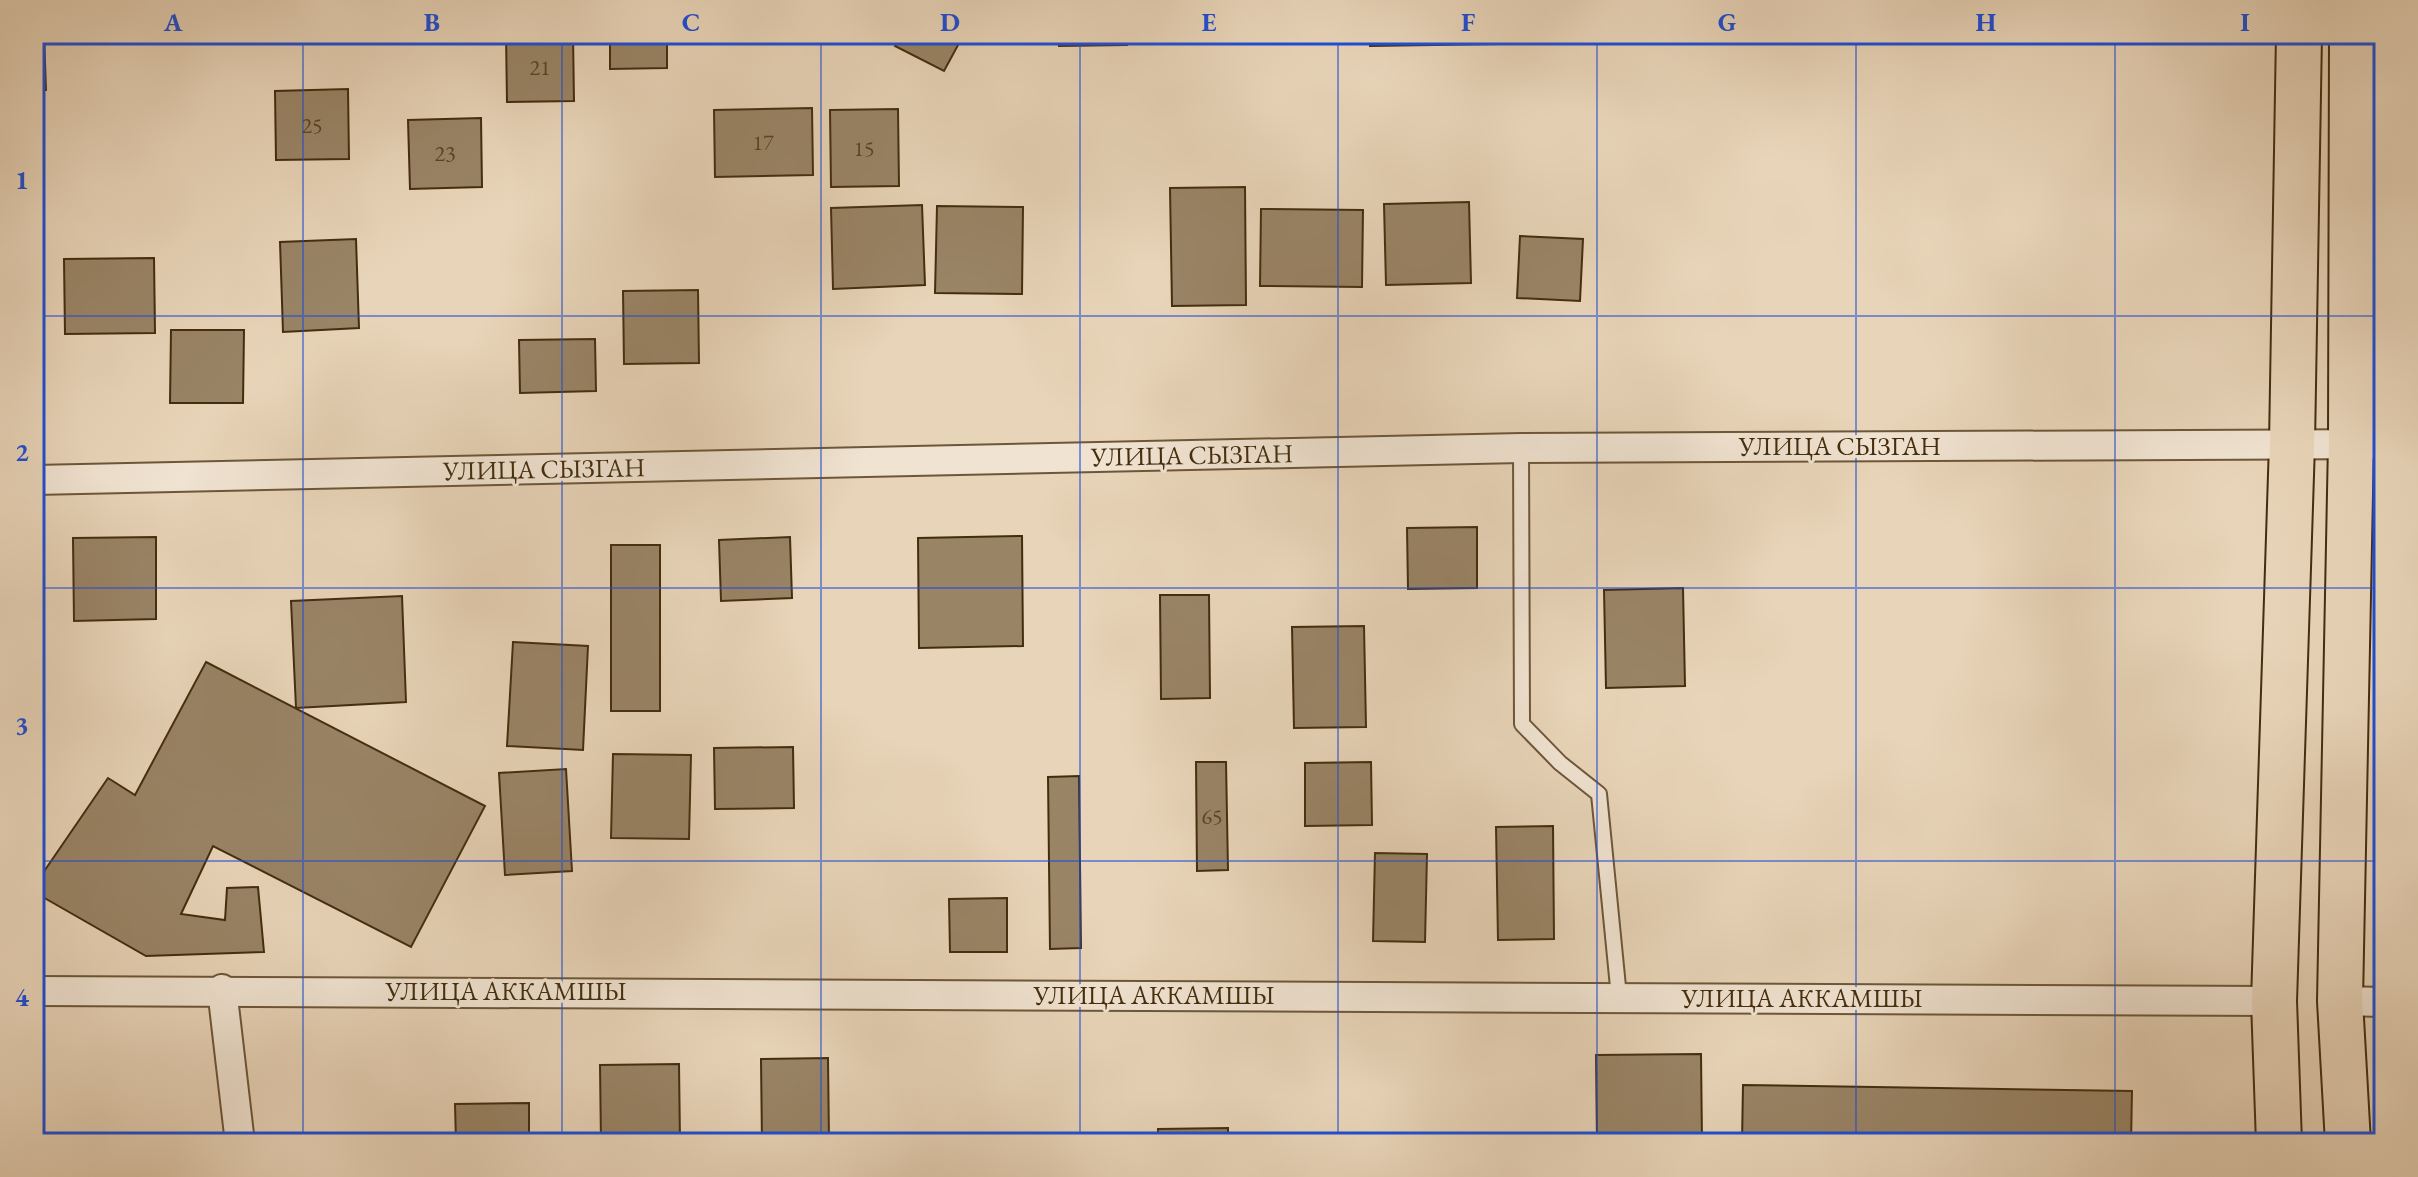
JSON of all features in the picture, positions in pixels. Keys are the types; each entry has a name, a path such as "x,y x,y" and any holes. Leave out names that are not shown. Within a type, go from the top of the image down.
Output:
{"main road":[{"path":"2279,1143 2274,1001 2292,444 2299,34"},
{"path":"2348,1143 2340,1001 2367,443 2368,152 2352,34"}],"street":[{"name":"УЛИЦА СЫЗГАН","path":"34,480 1521,448 2367,443"},
{"path":"222,989 240,1143"},
{"name":"УЛИЦА АККАМШЫ","path":"34,991 222,989 2274,1001"},
{"path":"2340,1001 2384,1002"}],"lane":[{"path":"1521,448 1522,724 1560,763 1599,794 1619,997"}],"building":[{"path":"34,34 44,34 46,90 34,90"},
{"path":"506,34 573,34 574,101 507,102"},
{"path":"610,34 667,34 667,68 610,69"},
{"path":"901,34 964,34 944,71 895,46"},
{"path":"1059,34 1127,34 1127,45 1059,46"},
{"path":"1370,34 1498,34 1498,44 1370,46"},
{"path":"348,89 349,159 276,160 275,91"},
{"path":"812,108 813,175 715,177 714,110"},
{"path":"898,109 899,186 831,187 830,110"},
{"path":"481,118 482,187 410,189 408,120"},
{"path":"1245,187 1246,305 1172,306 1170,188"},
{"path":"1469,202 1471,283 1386,285 1384,204"},
{"path":"922,205 925,285 833,289 831,208"},
{"path":"937,206 1023,207 1022,294 935,293"},
{"path":"1261,209 1363,210 1362,287 1260,286"},
{"path":"1520,236 1583,239 1580,301 1517,298"},
{"path":"356,239 359,328 283,332 280,242"},
{"path":"154,258 155,333 65,334 64,259"},
{"path":"698,290 699,363 624,364 623,291"},
{"path":"171,330 244,330 243,403 170,403"},
{"path":"595,339 596,391 520,393 519,340"},
{"path":"1477,527 1477,588 1408,589 1407,528"},
{"path":"1022,536 1023,646 919,648 918,538"},
{"path":"156,537 156,619 74,621 73,538"},
{"path":"790,537 792,598 721,601 719,540"},
{"path":"611,545 660,545 660,711 611,711"},
{"path":"1683,588 1685,686 1606,688 1604,590"},
{"path":"1160,595 1209,595 1210,698 1161,699"},
{"path":"402,596 406,702 296,708 291,601"},
{"path":"1364,626 1366,727 1294,728 1292,627"},
{"path":"513,642 588,646 583,750 507,746"},
{"path":"206,662 485,806 411,947 213,846 181,914 225,920 227,888 258,887 264,952 146,956 34,892 34,886 108,778 135,795"},
{"path":"793,747 794,808 715,809 714,748"},
{"path":"613,754 691,755 689,839 611,838"},
{"path":"1196,762 1226,762 1228,870 1197,871"},
{"path":"1371,762 1372,825 1305,826 1305,763"},
{"path":"566,769 572,871 505,875 499,773"},
{"path":"1079,776 1081,948 1050,949 1048,777"},
{"path":"1553,826 1554,939 1498,940 1496,827"},
{"path":"1375,853 1427,854 1425,942 1373,941"},
{"path":"1007,898 1007,952 950,952 949,899"},
{"path":"1701,1054 1702,1142 1597,1143 1596,1055"},
{"path":"828,1058 829,1143 762,1143 761,1059"},
{"path":"679,1064 680,1143 601,1143 600,1065"},
{"path":"1743,1085 2132,1091 2131,1143 1742,1143"},
{"path":"529,1103 529,1143 456,1143 455,1104"},
{"path":"1228,1128 1228,1143 1158,1143 1158,1129"}]}
